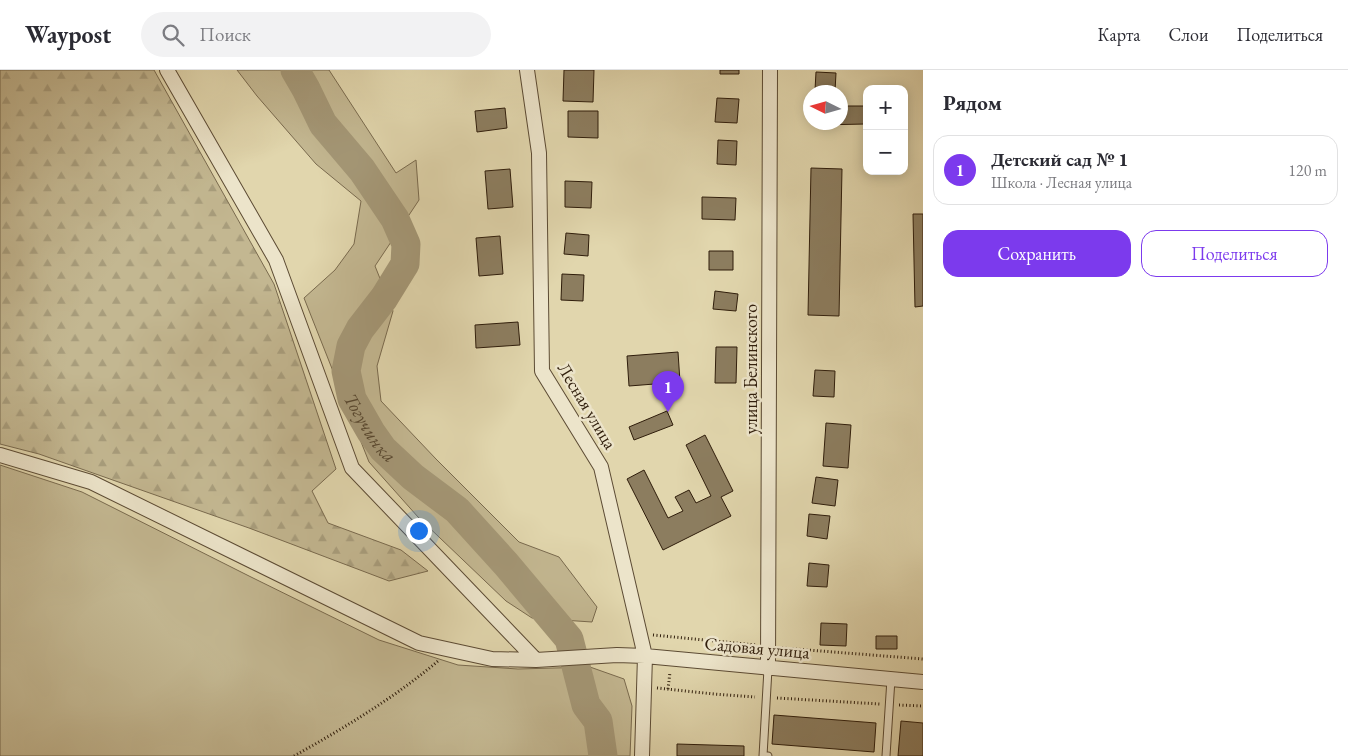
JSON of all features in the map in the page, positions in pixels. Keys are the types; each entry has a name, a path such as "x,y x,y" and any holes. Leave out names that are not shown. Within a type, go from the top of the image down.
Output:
{"street":[{"path":"167,70 276,260 352,468 536,660"},
{"name":"Лесная улица","path":"527,70 539,153 542,371 601,467 645,656 642,756"},
{"name":"улица Белинского","path":"768,669 770,70"},
{"name":"Садовая улица","path":"0,455 91,482 420,643 450,651 492,659 536,660 588,656 645,656 923,682"}],"lane":[{"path":"768,669 763,756 768,756"},
{"path":"886,756 890,679"}],"path":[{"path":"294,756 327,738 413,682 450,651"},
{"path":"644,686 714,694 923,706"}],"green space":[{"path":"0,70 154,70 274,284 336,469 312,491 328,523 401,550 428,571 389,581 249,528 39,454 0,444"},
{"path":"237,70 329,70 396,173 416,160 419,200 375,266 393,311 377,366 381,401 519,542 559,557 597,607 592,622 532,618 506,601 418,517 369,462 304,298 335,270 354,244 361,201 316,164"},
{"path":"0,465 82,492 379,640 458,665 518,669 590,667 624,679 632,706 630,756 0,756"}],"building":[{"path":"564,70 594,70 593,102 563,101"},
{"path":"720,70 739,70 739,74 720,74"},
{"path":"816,72 836,73 835,85 815,85"},
{"path":"717,98 739,99 737,123 715,122"},
{"path":"848,106 863,106 863,124 848,124"},
{"path":"505,108 507,128 477,132 475,111"},
{"path":"568,111 598,111 598,138 568,137"},
{"path":"718,140 737,141 736,165 717,164"},
{"path":"811,168 842,169 839,316 808,315"},
{"path":"510,169 513,207 488,209 485,171"},
{"path":"565,181 592,182 591,208 565,207"},
{"path":"702,197 736,198 735,220 702,219"},
{"path":"913,214 923,214 923,306 915,307"},
{"path":"566,233 589,235 588,256 564,254"},
{"path":"500,236 503,274 479,276 476,238"},
{"path":"709,251 733,251 733,270 709,270"},
{"path":"562,274 584,275 583,301 561,300"},
{"path":"715,291 738,294 736,311 713,309"},
{"path":"518,322 520,345 476,348 475,325"},
{"path":"716,347 737,347 736,383 715,383"},
{"path":"678,352 680,382 629,386 627,356"},
{"path":"815,370 835,371 834,397 813,396"},
{"path":"667,411 673,425 634,440 629,427"},
{"path":"826,423 851,425 848,468 823,466"},
{"path":"705,435 733,491 721,497 731,516 663,550 627,479 644,470 668,518 683,511 675,497 689,490 696,503 711,496 686,445"},
{"path":"816,477 838,480 835,506 812,503"},
{"path":"809,514 830,516 827,539 807,536"},
{"path":"809,563 829,565 827,587 807,586"},
{"path":"821,623 847,624 846,646 820,645"},
{"path":"876,636 897,636 897,649 876,649"},
{"path":"774,715 876,723 874,752 772,744"},
{"path":"901,721 923,723 923,756 898,756"},
{"path":"677,744 744,746 744,756 677,756"}],"waterway":[{"name":"Тогучинка","path":"295,70 323,124 362,170 395,219 406,244 405,264 384,298 360,329 351,346 346,371 352,399 383,449 413,477 457,510 506,564 569,639 586,705 598,721 603,756"}],"place":[{"name":"Детский сад № 1","path":"668,412"}]}
